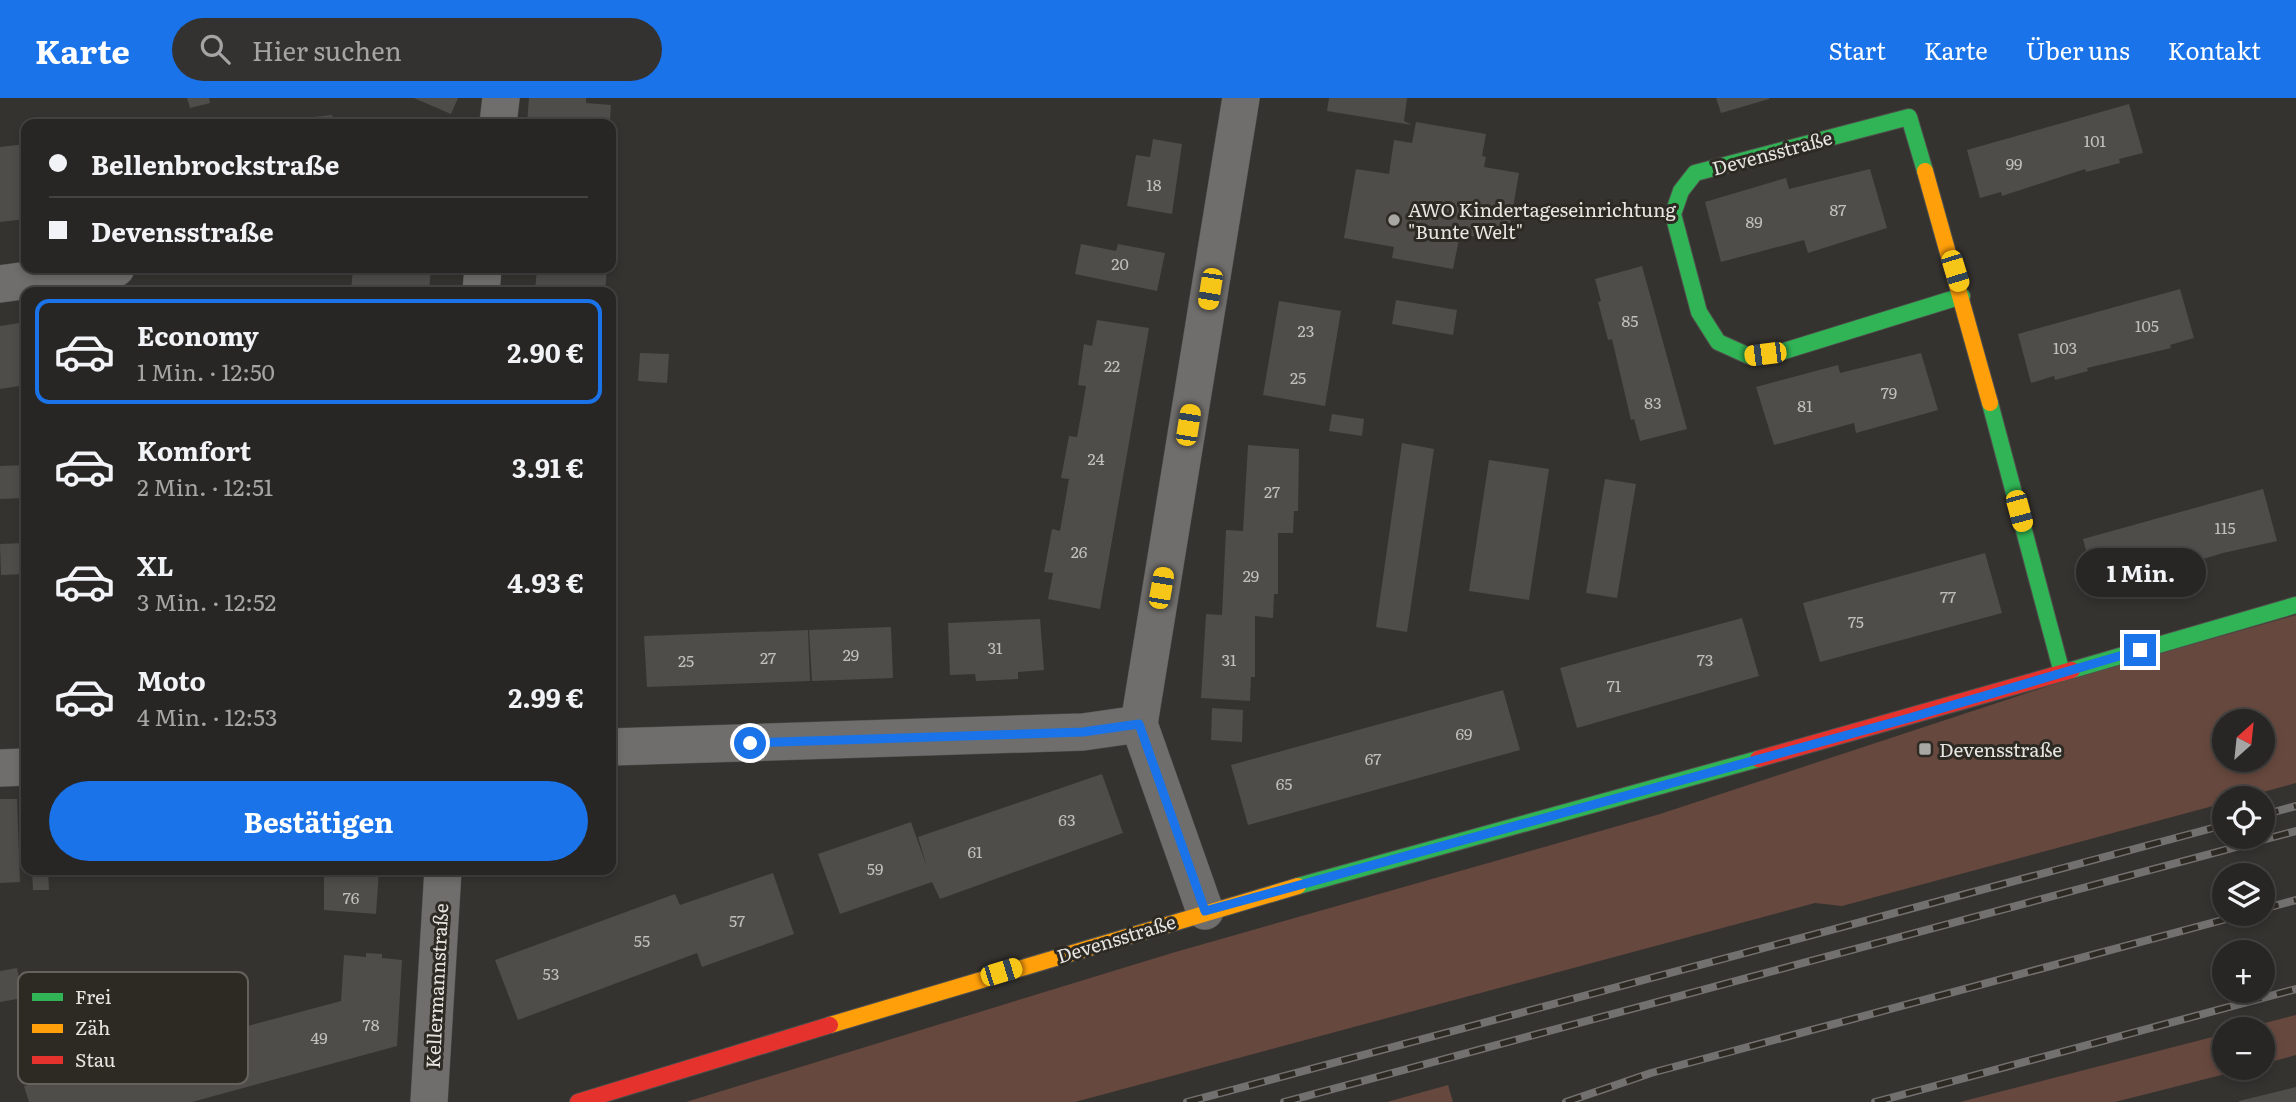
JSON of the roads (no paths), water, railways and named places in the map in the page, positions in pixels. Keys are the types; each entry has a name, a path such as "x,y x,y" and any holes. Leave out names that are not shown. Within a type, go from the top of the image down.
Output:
{"street":[{"path":"499,119 501,98"},
{"path":"1205,911 1139,724 1241,98"},
{"name":"Devensstraße","path":"1962,296 1781,352 1749,356 1718,342 1699,312 1673,214 1681,191 1695,173 1907,107 1962,296 2062,673"},
{"path":"0,284 80,273"},
{"name":"Devensstraße","path":"578,1102 1205,911 1909,718 2296,605"},
{"path":"616,747 1083,732 1139,724"},
{"path":"0,768 21,767"},
{"name":"Kellermannstraße","path":"429,1102 443,875"}],"railway":[{"path":"2275,812 2296,806"},
{"path":"1187,1102 2212,828"},
{"path":"1284,1102 2296,831"},
{"path":"2275,906 2296,900"},
{"path":"1566,1102 1651,1073 2212,923"},
{"path":"1875,1102 2296,989"}],"place":[{"name":"AWO Kindertageseinrichtung \"Bunte Welt\"","path":"1394,220"},
{"name":"Devensstraße","path":"1925,749"}]}
